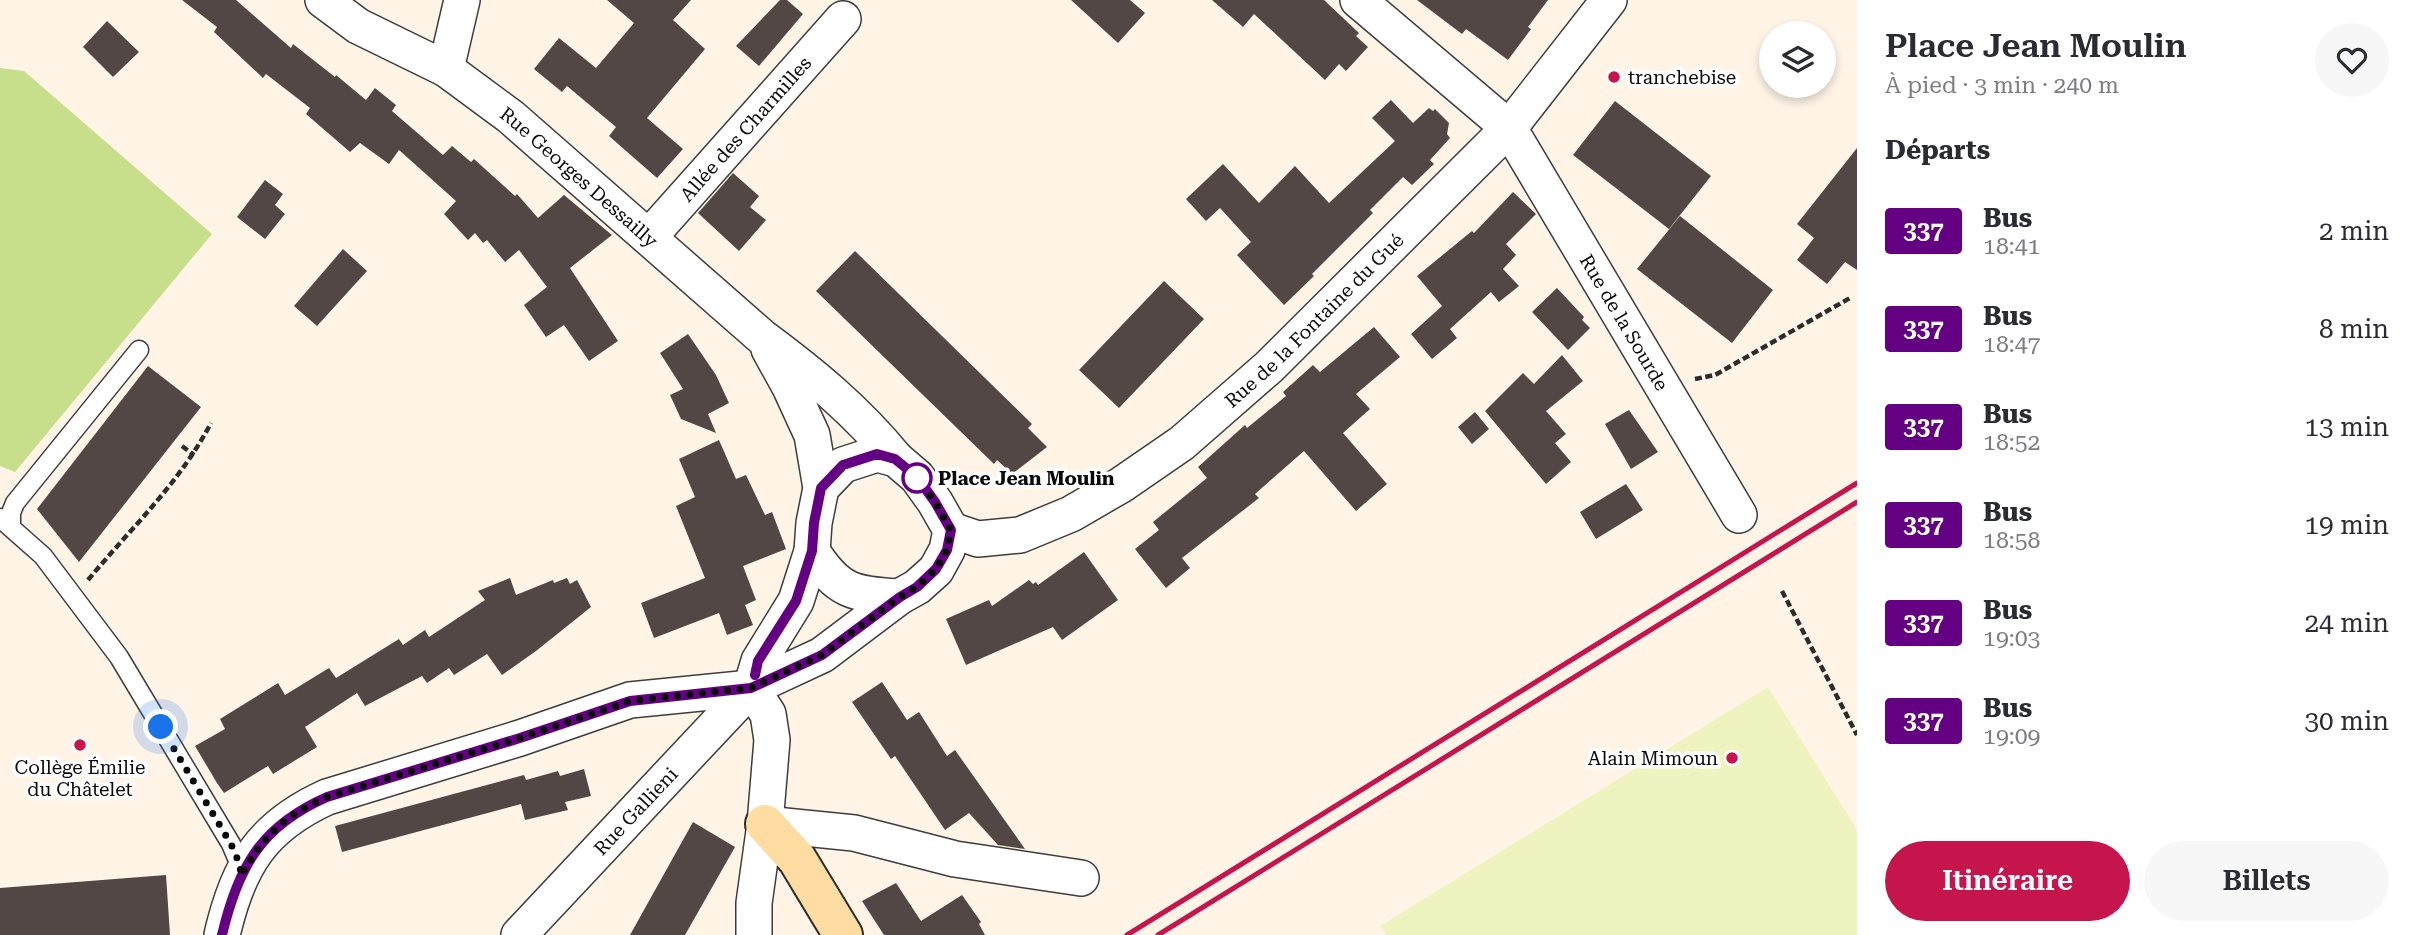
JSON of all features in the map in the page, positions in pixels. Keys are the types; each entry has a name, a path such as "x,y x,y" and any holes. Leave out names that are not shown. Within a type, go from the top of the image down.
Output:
{"main road":[{"path":"765,824 797,859 843,935"}],"street":[{"name":"Rue Georges Dessailly","path":"323,0 358,26 446,69 511,117 762,337 850,407 895,459"},
{"path":"446,69 462,0"},
{"name":"Rue de la Sourde","path":"1358,0 1509,128 1739,515"},
{"name":"Rue de la Fontaine du Gué","path":"951,530 978,539 1020,535 1071,514 1121,485 1182,443 1269,367 1509,128 1609,0"},
{"name":"Allée des Charmilles","path":"649,237 843,19"},
{"name":"Rue Georges Dessailly","path":"762,337 790,387 811,435 821,488"},
{"path":"877,454 895,459 917,477 951,530 947,550 936,569 917,587 900,597 863,594 844,587 827,573 812,551 821,488 843,465 877,454"},
{"name":"Rue Gallieni","path":"751,688 758,661 796,601 812,551"},
{"name":"Rue Gallieni","path":"519,935 751,688 822,655 900,597"},
{"path":"222,935 241,876 262,841 302,808 327,797 630,701 751,688 768,714 772,740 765,824 754,903 754,935"},
{"path":"765,824 854,833 955,859 1081,878"}],"lane":[{"path":"139,350 15,503 5,522 43,556 119,657 217,821 240,865 241,876"}],"path":[{"path":"1663,386 1715,375 1850,298"},
{"path":"74,597 163,495 194,455 211,423"},
{"path":"183,446 194,455"},
{"path":"103,548 110,554"},
{"path":"1782,590 1857,735"}],"green space":[{"path":"0,68 24,71 212,234 15,472 0,466"},
{"name":"Alain Mimoun","path":"1768,687 1857,830 1857,935 1386,935 1380,926"}],"building":[{"path":"182,0 236,0 291,48 293,44 366,100 375,88 396,105 392,111 443,155 452,146 471,162 474,159 515,196 517,194 538,218 564,195 612,235 570,268 618,341 589,361 564,325 546,337 524,305 547,287 519,250 505,262 487,240 483,243 475,233 468,240 444,214 456,201 399,150 389,164 360,143 350,152 306,114 310,108 266,74 263,78 214,32 217,27"},
{"path":"607,0 691,0 673,20 705,49 647,118 683,149 657,178 609,136 616,127 567,86 562,92 534,69 559,38 596,68 634,23"},
{"path":"780,0 787,0 803,14 759,66 736,46"},
{"path":"1071,0 1130,0 1145,13 1118,43"},
{"path":"1212,0 1324,0 1359,33 1356,36 1368,47 1346,71 1339,64 1325,80 1254,14 1243,27"},
{"path":"1417,0 1548,0 1508,60 1466,29 1462,34"},
{"path":"107,21 139,52 113,77 83,47"},
{"path":"1391,100 1413,123 1429,108 1433,111 1435,109 1449,123 1447,134 1450,138 1430,160 1434,164 1412,185 1403,177 1370,210 1373,213 1284,305 1237,255 1251,242 1220,208 1206,221 1186,199 1223,164 1259,203 1295,166 1329,203 1395,141 1372,118"},
{"path":"1615,101 1711,176 1669,229 1573,155"},
{"path":"1857,148 1857,270 1845,262 1827,284 1797,260 1814,238 1797,224"},
{"path":"733,173 759,196 750,207 766,220 739,251 698,213"},
{"path":"265,180 283,194 275,205 285,214 265,239 237,217"},
{"path":"1513,192 1536,214 1506,244 1516,255 1503,269 1519,286 1499,302 1491,292 1450,329 1457,338 1432,359 1411,334 1442,306 1417,276 1472,231 1474,233"},
{"path":"1680,216 1773,290 1732,343 1637,269"},
{"path":"343,249 367,271 317,326 294,306"},
{"path":"855,251 1032,424 1028,428 1047,447 1012,474 997,460 994,464 816,291"},
{"path":"1164,281 1204,319 1119,408 1079,370"},
{"path":"1557,288 1584,317 1582,320 1590,328 1568,350 1532,312"},
{"path":"1374,327 1400,357 1356,394 1370,409 1343,433 1387,484 1356,511 1304,451 1255,494 1259,498 1182,558 1190,568 1166,588 1135,549 1159,530 1153,522 1207,478 1198,467 1245,425 1247,428 1286,396 1283,392 1313,365 1320,372"},
{"path":"688,334 716,375 729,403 708,414 716,433 681,419 670,395 683,389 660,353"},
{"path":"1562,355 1583,381 1546,411 1566,434 1555,443 1571,462 1546,484 1485,411 1523,373 1534,384"},
{"path":"148,366 201,407 79,562 37,509"},
{"path":"1629,410 1658,452 1631,469 1605,424"},
{"path":"1475,412 1489,429 1472,444 1458,427"},
{"path":"719,440 736,479 746,475 765,515 772,512 786,549 743,566 756,600 745,605 753,625 727,635 719,613 654,638 641,603 705,578 676,506 695,497 679,459"},
{"path":"1626,484 1643,510 1596,539 1580,512"},
{"path":"1084,552 1118,600 1062,640 1053,627 966,665 946,619 989,600 992,606 1029,580 1038,585"},
{"path":"510,578 516,595 553,580 554,583 567,578 570,584 577,580 591,607 502,675 487,654 454,675 449,668 427,683 422,676 365,706 357,693 305,727 317,747 273,774 268,766 224,793 195,746 225,729 220,719 278,683 285,695 329,668 336,678 399,639 403,645 425,630 429,637 485,600 478,591"},
{"path":"882,682 907,720 919,712 947,756 955,750 1025,849 998,845 969,813 945,830 895,756 891,759 852,702"},
{"path":"584,769 591,796 565,802 568,810 525,820 521,804 342,852 335,826 524,775 526,780 558,771 560,776"},
{"path":"693,822 735,847 685,935 630,935"},
{"path":"166,875 170,935 0,935 0,888"},
{"path":"896,883 921,921 962,895 981,922 979,924 985,935 884,935 862,901"}],"railway":[{"path":"1127,935 1857,483"},
{"path":"1158,935 1857,502"}],"bus line":[{"name":"337","path":"222,935 241,876 253,855 272,831 302,808 327,797 630,701 751,688 822,655 917,587 936,569 947,550 951,530 917,477 895,459 877,454 843,465 821,488 812,551 796,601 789,616 758,661 755,675"}],"place":[{"name":"tranchebise","path":"1614,77"},
{"name":"Place Jean Moulin","path":"917,478"},
{"name":"Collège Émilie du Châtelet","path":"80,745"},
{"name":"Alain Mimoun","path":"1732,758"}],"route":[{"path":"161,727 231,844 240,865 241,876 262,841 286,818 327,797 630,701 751,688 822,655 917,587 936,569 947,550 951,530 917,478"}]}
